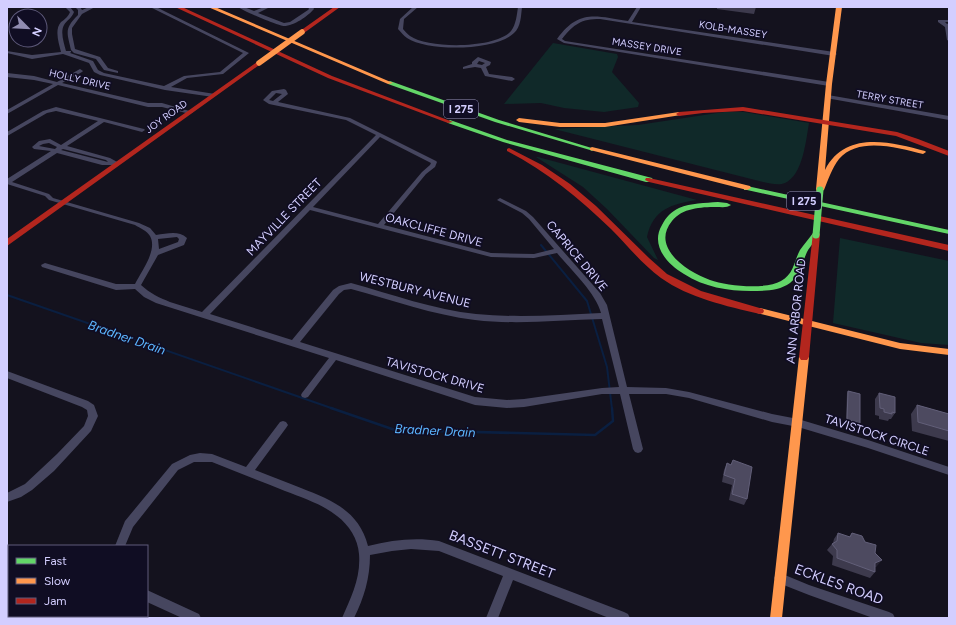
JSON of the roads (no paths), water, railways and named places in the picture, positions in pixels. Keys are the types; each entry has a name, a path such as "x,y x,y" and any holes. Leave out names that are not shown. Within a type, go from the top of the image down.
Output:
{"main road":[{"name":"I 275","path":"178,7 330,77 409,108 505,141 660,183 949,248"},
{"name":"I 275","path":"211,7 364,74 473,113 590,148 721,182 949,232"},
{"name":"JOY ROAD","path":"7,242 337,7"},
{"name":"ANN ARBOR ROAD","path":"776,618 798,424 829,84 839,7"},
{"path":"364,74 393,81 492,114 521,120 560,125 605,124 728,109 756,110 903,136 949,154"},
{"path":"409,108 421,115 513,151 549,171 577,192 653,267 676,284 713,298 807,323 915,348 949,352"},
{"path":"820,190 840,154 858,146 883,145 902,147 924,152 949,162"},
{"path":"816,235 803,251 800,266 786,281 772,287 747,288 731,287 710,282 684,270 675,263 664,250 661,234 666,222 676,213 690,207 712,204 732,205 780,216 856,228"},
{"path":"887,219 939,221"}],"street":[{"path":"78,7 80,13"},
{"path":"68,8 82,7"},
{"path":"74,51 69,29 70,25 80,13 92,7"},
{"path":"152,7 246,53 221,73 186,77 165,88"},
{"path":"240,7 280,24 287,25 310,11 312,9 310,7"},
{"path":"252,13 268,7"},
{"path":"416,7 404,16 401,23 402,29 407,35 418,41 433,45 455,47 496,42 512,33 516,27 520,7"},
{"name":"MASSEY DRIVE","path":"639,7 629,23 600,18 581,19 572,23 559,40 829,84"},
{"path":"64,53 60,33 64,23 71,16 72,12 68,8"},
{"path":"941,20 940,22 948,24 949,40"},
{"path":"64,23 72,23"},
{"name":"KOLB-MASSEY","path":"629,23 834,54"},
{"path":"472,46 478,58 488,63 483,67"},
{"path":"7,52 32,57 74,51 98,58 107,70"},
{"path":"64,53 91,62 98,73 165,88 213,95"},
{"path":"85,59 91,56"},
{"path":"475,65 474,63 478,58"},
{"path":"465,68 475,65 483,67 487,75 512,80"},
{"path":"98,73 107,70 172,84 185,90"},
{"path":"7,112 80,71"},
{"name":"HOLLY DRIVE","path":"7,75 57,83 148,105 156,109 188,114"},
{"path":"130,80 137,77"},
{"path":"274,103 286,93 282,91 274,92 266,101 274,103 344,118 423,156 434,163 379,227"},
{"name":"TERRY STREET","path":"828,97 949,118"},
{"path":"7,134 45,112 54,110 104,120 142,130"},
{"path":"7,182 104,120"},
{"name":"MAYVILLE STREET","path":"204,315 379,135"},
{"path":"48,140 63,147 108,159 117,164 102,163 49,149 37,149 35,147 38,143 48,140"},
{"path":"83,158 89,154"},
{"path":"7,182 47,195 51,199 141,225 155,238 155,252 137,286 116,287 45,265"},
{"name":"CAPRICE DRIVE","path":"500,200 524,212 597,295 605,316 638,449"},
{"name":"OAKCLIFFE DRIVE","path":"308,208 491,255 534,256 557,251"},
{"path":"155,238 178,235 182,238 181,243 155,252"},
{"name":"TAVISTOCK DRIVE","path":"137,286 153,298 458,397 489,403 524,403 587,392 653,390 690,395 798,424"},
{"name":"WESTBURY AVENUE","path":"294,344 336,292 342,288 351,286 442,311 474,317 512,319 605,316"},
{"path":"305,395 334,357"},
{"path":"7,374 85,404 91,408 93,416 88,428 28,488 19,494 7,498"},
{"name":"TAVISTOCK CIRCLE","path":"798,424 868,444 949,471"},
{"path":"248,472 283,425"},
{"path":"120,545 129,524 175,467 193,458 212,458 325,502 337,508 347,516 355,526 361,538 364,552 365,572 363,585 348,618"},
{"name":"BASSETT STREET","path":"364,552 400,544 429,544 448,549 624,618"},
{"path":"492,618 510,573"},
{"name":"ECKLES ROAD","path":"780,578 809,590 889,618"},
{"path":"148,596 194,618"}],"waterway":[{"name":"Bradner Drain","path":"541,245 587,301 607,367 612,409"},
{"name":"Bradner Drain","path":"7,295 334,409"},
{"name":"Bradner Drain","path":"331,408 395,430 595,435 613,421 612,408"}]}
